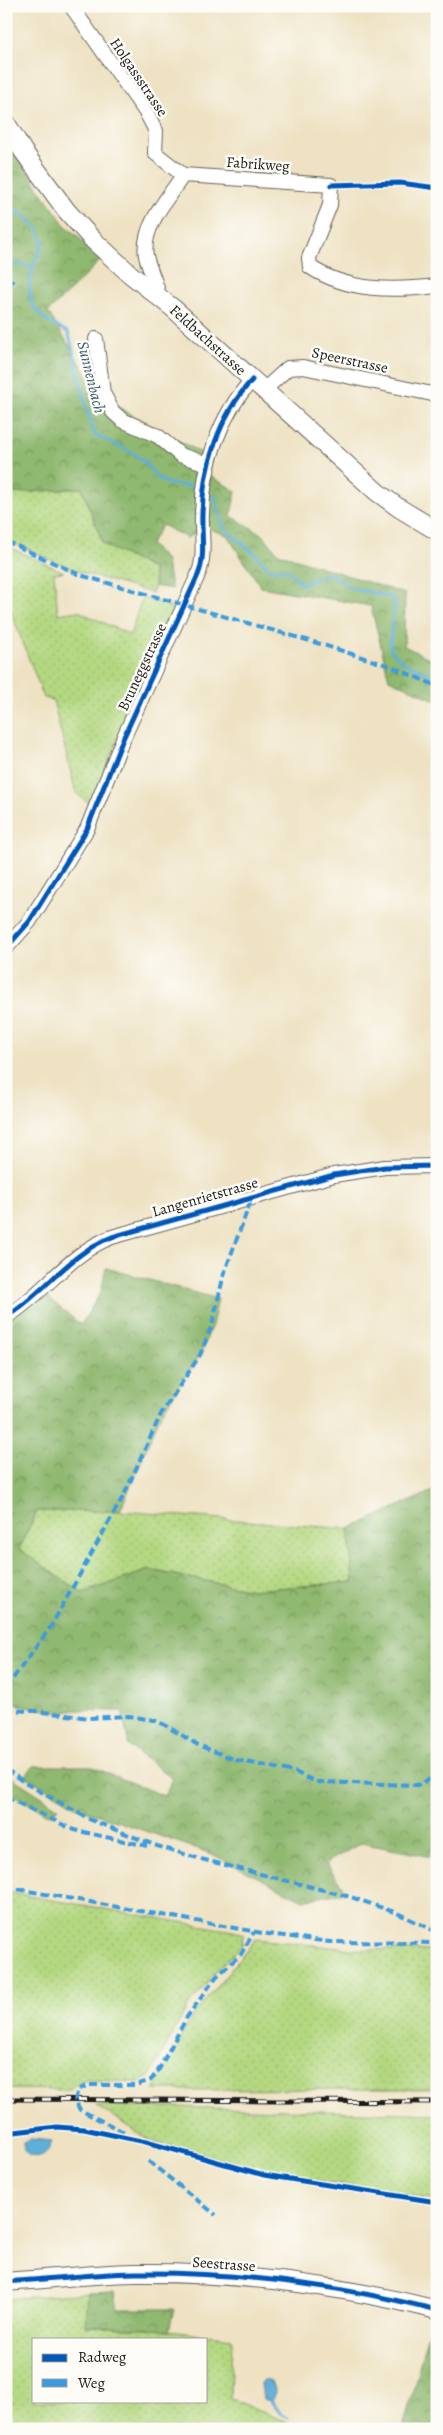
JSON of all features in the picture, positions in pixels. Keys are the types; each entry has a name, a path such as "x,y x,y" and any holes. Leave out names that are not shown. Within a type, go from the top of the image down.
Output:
{"main road":[{"name":"Feldbachstrasse","path":"6,123 23,151 74,220 118,263 160,297 378,492 437,532"},
{"name":"Seestrasse","path":"6,2282 135,2273 256,2278 371,2295 437,2310"}],"street":[{"name":"Holgassstrasse","path":"71,6 147,114 156,131 155,153 183,175"},
{"name":"Fabrikweg","path":"183,175 330,185 330,205 309,258 310,267 326,278 380,290 437,286"},
{"path":"160,297 146,256 147,237 154,220 183,175"},
{"path":"96,340 103,393 113,412 122,420 158,436 180,456 208,464"},
{"name":"Speerstrasse","path":"258,385 288,368 303,367 437,395"},
{"name":"Bruneggstrasse","path":"6,948 29,922 87,829 122,741 198,575 202,560 202,496 208,464 240,394 258,385"},
{"name":"Langenrietstrasse","path":"6,1317 31,1300 84,1252 112,1237 334,1175 385,1167 437,1166"}],"green space":[{"path":"6,141 64,224 102,259 48,312 102,398 210,458 202,528 187,538 162,525 150,544 165,559 172,589 155,586 153,569 103,544 82,488 6,494"},
{"path":"210,476 236,491 231,516 263,535 278,553 405,594 404,646 437,662 437,701 389,679 371,606 261,587 227,535 207,528"},
{"path":"82,488 103,544 153,569 155,586 152,593 77,571 6,540 6,494"},
{"path":"6,546 64,572 54,573 58,614 78,611 130,635 142,598 167,604 173,611 90,804 76,793 53,700 44,698 6,599"},
{"path":"106,1268 218,1299 212,1325 200,1355 161,1414 120,1511 37,1511 19,1549 82,1593 149,1570 252,1590 353,1582 349,1529 437,1489 437,1858 361,1843 326,1863 346,1892 303,1900 212,1854 79,1808 25,1776 34,1766 90,1766 164,1796 173,1779 129,1746 122,1711 75,1710 60,1713 6,1702 6,1317 41,1292 81,1325 101,1292"},
{"path":"37,1511 120,1511 349,1529 353,1582 252,1590 149,1570 82,1594 19,1549"},
{"path":"6,1775 59,1808 50,1815 6,1791"},
{"path":"6,1892 233,1931 243,1934 242,1945 216,1972 187,2007 150,2076 139,2082 88,2080 80,2082 70,2090 6,2089"},
{"path":"256,1939 350,1949 437,1951 437,2089 154,2090 192,2017"},
{"path":"96,2105 437,2114 437,2200 266,2172 146,2139"},
{"path":"115,2292 118,2309 174,2309 169,2330 86,2326 88,2293"},
{"path":"88,2293 87,2326 169,2330 232,2338 230,2398 303,2429 6,2429 6,2299"},
{"path":"431,2321 437,2322 437,2429 403,2429"}],"water":[{"path":"31,2139 52,2141 44,2154 34,2157 29,2156 24,2150 23,2142"},
{"path":"270,2381 275,2390 274,2398 271,2401 263,2399 261,2383"}],"waterway":[{"name":"Sunnenbach","path":"6,192 10,196 8,203 16,214 21,212 38,229 43,243 32,271 29,290 30,299 34,308 44,318 68,332 95,435 133,453 146,463 156,477 169,484 192,486"},
{"path":"6,268 16,264 32,267"},
{"name":"Sunnenbach","path":"214,495 224,528 254,553 269,569 288,570 301,584 327,574 336,577 350,588 392,597 395,606 390,641 391,650 403,662 437,678"},
{"path":"271,2401 281,2414 287,2417"}],"railway":[{"path":"6,2099 437,2102"}],"marked path":[{"path":"6,282 15,281"},
{"path":"6,541 80,575 317,643 390,666 437,686"},
{"path":"6,1688 50,1628 124,1495 161,1414 200,1355 212,1325 224,1274 252,1197"},
{"path":"6,1710 37,1711 89,1718 128,1716 154,1720 198,1745 236,1760 295,1772 316,1782 417,1785 437,1776"},
{"path":"6,1769 25,1783 91,1820 157,1846 351,1897 397,1913 437,1932"},
{"path":"6,1797 74,1830 147,1846"},
{"path":"6,1887 268,1934 330,1942 437,1943"},
{"path":"124,2132 80,2110 75,2100 78,2090 88,2085 136,2085 151,2080 158,2071 187,2017 216,1977 241,1954 254,1932"},
{"path":"148,2161 216,2215"}],"cycle path":[{"path":"331,185 400,183 437,188"},
{"path":"6,948 29,922 87,829 122,741 198,575 203,553 203,496 210,460 215,442 230,409 252,380"},
{"path":"6,1317 20,1308 83,1253 112,1237 334,1175 385,1167 437,1166"},
{"path":"6,2133 57,2127 84,2129 146,2142 264,2175 437,2202"},
{"path":"6,2282 135,2273 211,2275 325,2287 437,2310"}]}
